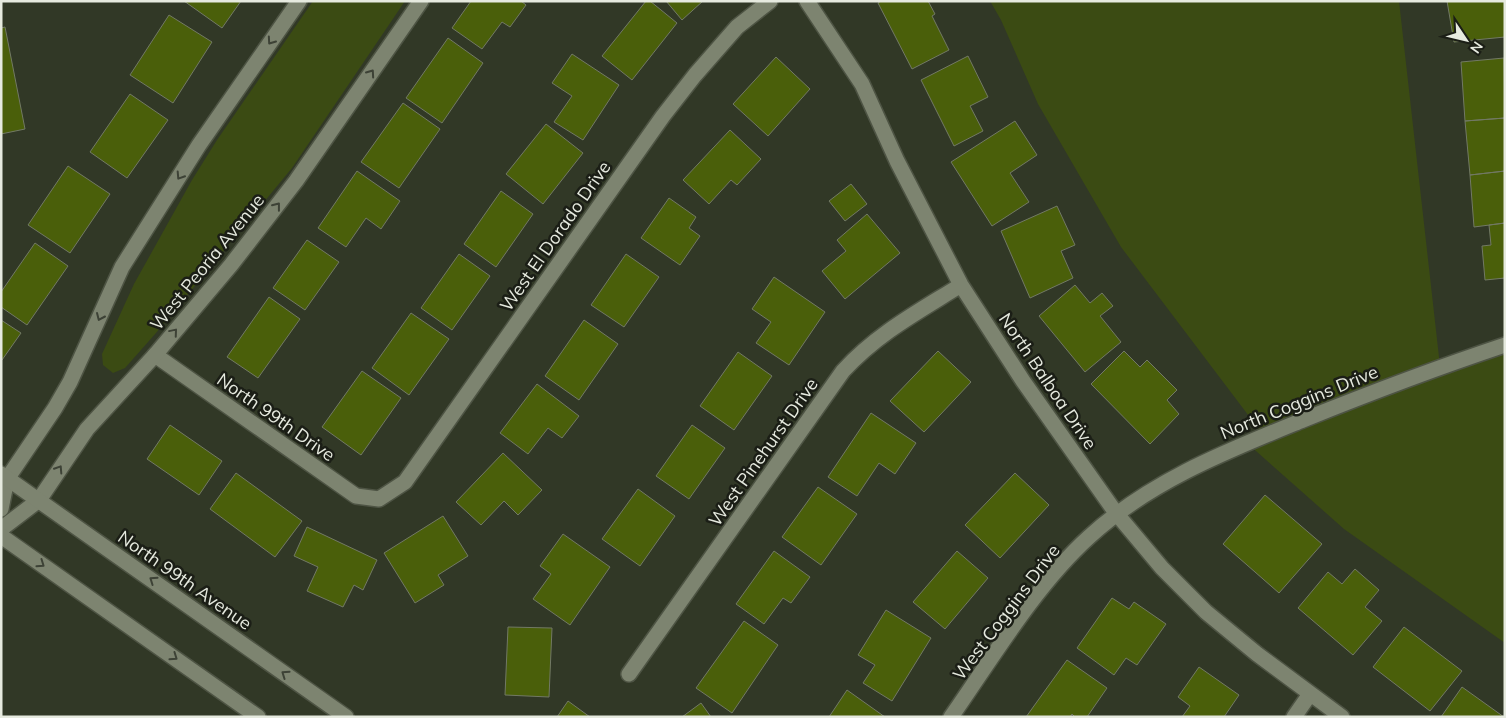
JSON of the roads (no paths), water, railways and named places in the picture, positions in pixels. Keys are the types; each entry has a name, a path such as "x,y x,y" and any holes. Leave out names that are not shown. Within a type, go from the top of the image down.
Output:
{"street":[{"path":"1,509 4,476 55,408 70,382 127,259 199,145 299,1"},
{"name":"West Peoria Avenue","path":"1,529 39,500 87,429 155,355 231,265 296,181 421,1"},
{"name":"West El Dorado Drive","path":"379,500 405,482 663,116 695,75 737,27 770,1"},
{"name":"North Balboa Drive","path":"807,1 862,84 897,161 961,286 1023,381 1116,513 1162,568 1206,612 1257,654 1342,717"},
{"name":"West Pinehurst Drive","path":"629,674 843,371 861,352 881,336 961,286"},
{"name":"North Coggins Drive","path":"1116,513 1162,484 1205,461 1396,383 1505,345"},
{"name":"North 99th Drive","path":"155,355 356,496 379,500"},
{"name":"North 99th Avenue","path":"4,476 346,717"},
{"name":"West Coggins Drive","path":"951,717 1019,619 1060,566 1116,513"},
{"path":"1,536 258,717"},
{"path":"1294,717 1310,694"}]}
